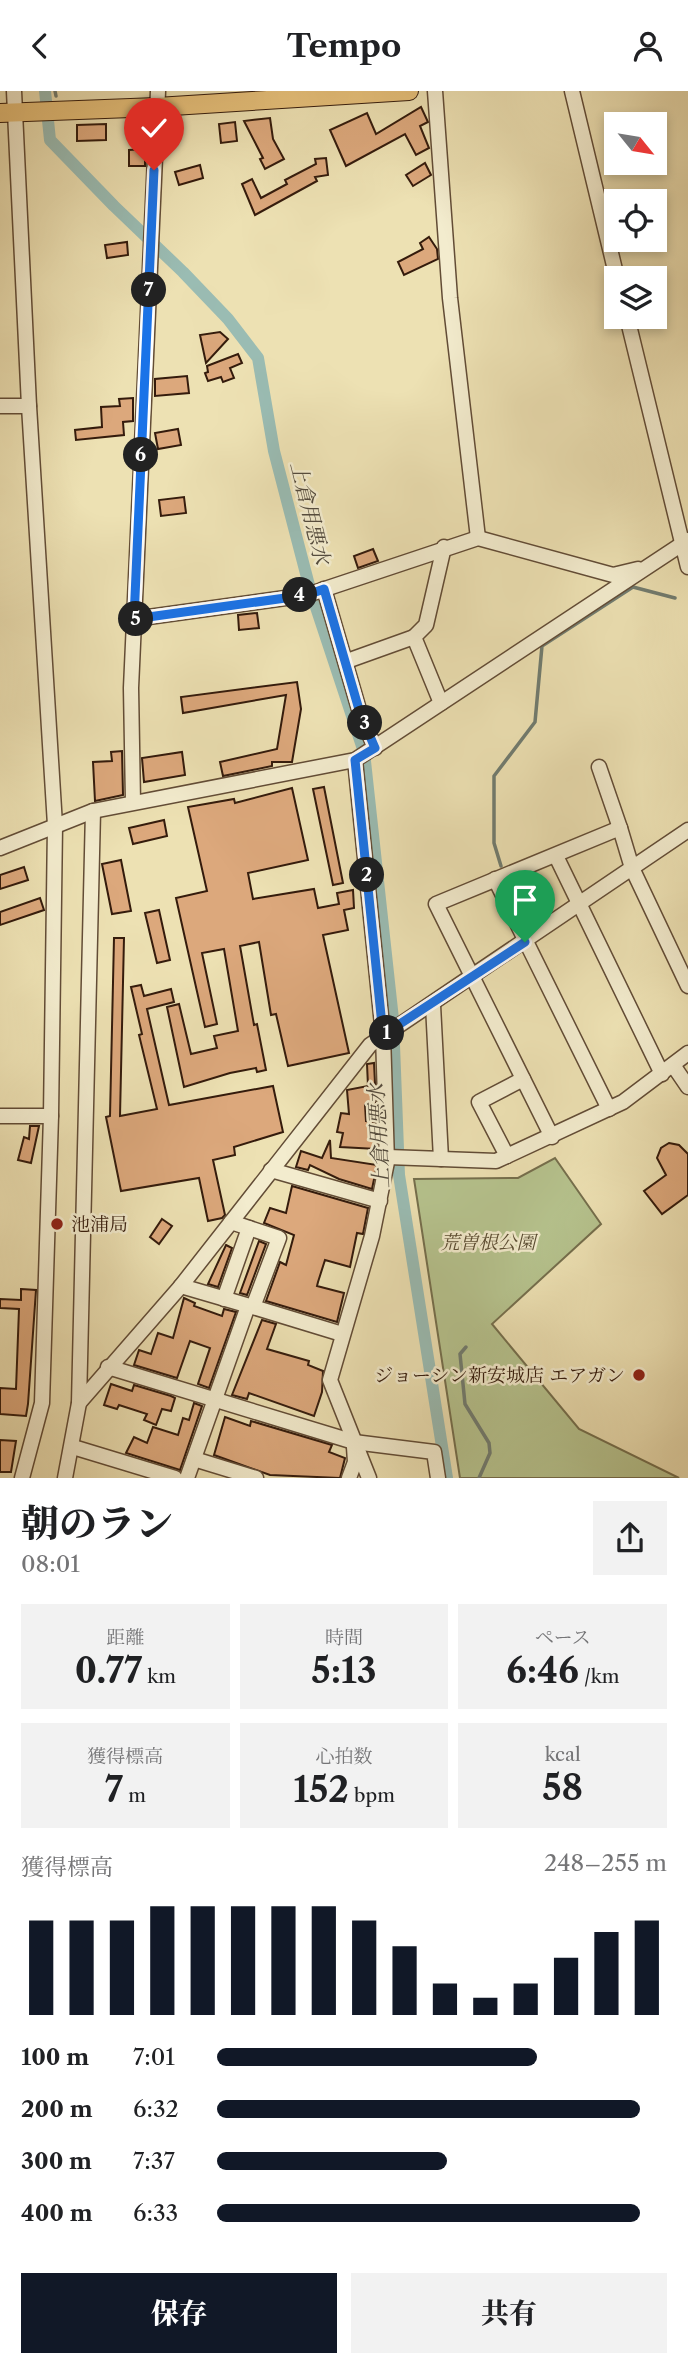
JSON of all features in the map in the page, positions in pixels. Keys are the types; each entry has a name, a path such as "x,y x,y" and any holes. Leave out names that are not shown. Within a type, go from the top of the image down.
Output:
{"main road":[{"path":"8,113 61,112 157,99 409,91"}],"street":[{"path":"14,91 8,113 55,825 51,1116 42,1403 22,1478"},
{"path":"435,91 450,298 478,538"},
{"path":"572,91 614,266"},
{"path":"133,802 131,688 157,99"},
{"path":"629,329 685,542 688,567"},
{"path":"0,406 29,406"},
{"path":"134,619 317,592 444,547 478,538 613,575 633,575"},
{"path":"0,848 93,811 355,760 685,542"},
{"path":"347,661 414,637 426,625 444,547"},
{"path":"317,592 347,661 372,750"},
{"path":"414,637 441,703"},
{"path":"355,760 383,1035 388,1157 380,1201 330,1380 369,1478"},
{"path":"599,767 632,868 688,986"},
{"path":"65,1478 73,1447 79,1403 93,811"},
{"path":"552,1136 436,904 620,828"},
{"path":"79,1403 181,1286 370,1045 473,979 688,830"},
{"path":"556,856 668,1070 688,1087"},
{"path":"495,879 609,1109"},
{"path":"433,1005 441,1159"},
{"path":"388,1157 496,1161 609,1109 668,1070 688,1053"},
{"path":"507,1156 479,1102 523,1079"},
{"path":"0,1116 51,1116"},
{"path":"271,1170 380,1201"},
{"path":"187,1478 279,1238 231,1222"},
{"path":"224,1299 249,1228"},
{"path":"181,1286 342,1334"},
{"path":"108,1367 288,1419 354,1442 434,1452 438,1478"},
{"path":"349,1478 355,1462 354,1442"},
{"path":"73,1447 175,1478"},
{"path":"194,1459 256,1478"}],"green space":[{"name":"荒曽根公園","path":"555,1158 601,1224 492,1324 579,1429 679,1478 460,1478 414,1179 518,1178"}],"building":[{"path":"421,107 428,122 420,126 429,148 416,155 405,134 346,166 330,130 367,113 376,134"},
{"path":"270,118 273,139 284,159 265,169 260,159 263,158 244,121"},
{"path":"235,122 237,141 221,143 219,124"},
{"path":"106,124 106,140 77,141 77,125"},
{"path":"145,149 145,166 129,166 129,150"},
{"path":"326,158 328,175 315,177 317,181 255,215 242,184 252,179 261,198 287,184 285,180 316,164 315,159"},
{"path":"425,163 431,175 413,186 406,175"},
{"path":"200,165 203,178 179,185 175,172"},
{"path":"429,237 437,249 438,259 404,275 398,262 423,249 420,243"},
{"path":"127,242 128,255 107,258 105,245"},
{"path":"220,332 228,339 206,363 200,335"},
{"path":"238,354 242,363 230,368 234,378 223,382 221,377 208,381 205,373 208,372 207,366"},
{"path":"187,376 189,393 155,396 155,379"},
{"path":"133,398 133,421 123,422 124,435 76,440 75,430 102,427 101,407 120,406 119,399"},
{"path":"178,429 181,445 158,449 155,433"},
{"path":"184,497 186,513 161,516 159,500"},
{"path":"373,549 378,561 358,568 354,556"},
{"path":"257,613 259,628 239,630 238,615"},
{"path":"297,682 301,709 292,762 272,762 272,766 223,776 220,762 277,749 286,695 183,713 181,697"},
{"path":"122,751 123,795 95,801 93,762 112,761 111,752"},
{"path":"182,752 185,775 144,782 142,758"},
{"path":"324,787 343,883 333,885 313,789"},
{"path":"292,788 308,860 248,873 253,899 314,889 318,908 339,904 337,893 353,890 354,908 344,910 348,930 323,935 349,1053 288,1066 276,1014 271,1015 259,942 240,946 254,1025 257,1024 266,1070 257,1072 256,1068 230,1073 184,1087 167,1007 179,1004 191,1054 217,1048 214,1036 238,1031 224,949 202,953 217,1024 205,1027 176,898 207,891 188,807 234,799 235,803"},
{"path":"164,820 167,836 133,844 129,828"},
{"path":"121,860 131,911 112,914 102,864"},
{"path":"24,867 28,880 0,889 0,875"},
{"path":"40,898 44,910 0,925 0,912"},
{"path":"159,910 170,960 157,963 145,913"},
{"path":"114,938 124,938 120,1116 157,1109 139,1035 142,1034 131,987 141,985 144,996 171,989 174,1002 147,1009 169,1105 273,1086 283,1132 234,1147 235,1155 213,1160 225,1215 222,1218 208,1221 199,1178 121,1191 106,1117 110,1116"},
{"path":"374,1063 376,1104 365,1105 366,1121 376,1122 377,1149 340,1147 343,1133 337,1132 341,1113 349,1114 347,1090 368,1086 367,1064"},
{"path":"30,1126 39,1126 31,1163 18,1160 24,1137 29,1139"},
{"path":"330,1140 331,1158 377,1165 372,1189 339,1179 310,1165 308,1170 296,1167 301,1151 322,1158"},
{"path":"669,1143 679,1145 688,1154 688,1195 662,1214 644,1191 666,1175 657,1158 661,1148"},
{"path":"292,1186 368,1208 363,1234 357,1233 350,1267 325,1260 318,1282 317,1286 344,1293 337,1322 266,1301 280,1262 286,1265 294,1235 264,1223 270,1208 286,1213"},
{"path":"162,1219 172,1226 159,1244 150,1237"},
{"path":"259,1241 266,1244 247,1295 240,1293"},
{"path":"226,1245 232,1248 218,1287 208,1284"},
{"path":"21,1289 36,1290 26,1416 0,1414 0,1388 16,1389 19,1309 0,1308 0,1299 21,1300"},
{"path":"184,1298 195,1303 194,1306 222,1316 224,1309 236,1312 209,1388 198,1384 210,1348 190,1341 177,1378 134,1365 139,1350 151,1354 158,1333 173,1338"},
{"path":"262,1320 276,1324 267,1349 309,1361 308,1365 323,1371 322,1392 314,1416 249,1393 247,1399 232,1395"},
{"path":"111,1384 132,1391 134,1385 171,1396 175,1398 171,1411 162,1409 156,1425 144,1420 147,1414 119,1405 117,1409 104,1405"},
{"path":"194,1403 202,1406 180,1470 126,1453 134,1437 147,1443 153,1427 178,1435 183,1418 189,1420"},
{"path":"225,1417 250,1426 251,1421 332,1445 329,1452 345,1458 340,1478 270,1475 214,1455"},
{"path":"0,1440 16,1441 11,1472 0,1472"}],"waterway":[{"name":"上倉用悪水","path":"45,91 50,140 228,319 258,358 274,451 310,589 364,752 393,1019 399,1175 447,1478"},
{"path":"55,91 56,96"},
{"path":"501,866 494,843 494,776 535,722 542,646 633,587 675,598"},
{"path":"466,1347 460,1354 465,1404 489,1443 490,1453 479,1478"}],"place":[{"name":"池浦局","path":"57,1224"},
{"name":"ジョーシン新安城店 エアガン","path":"639,1375"}],"route":[{"path":"154,170 134,619 307,595 324,589 360,713 375,748 355,760 383,1035 473,979 525,942"}]}
